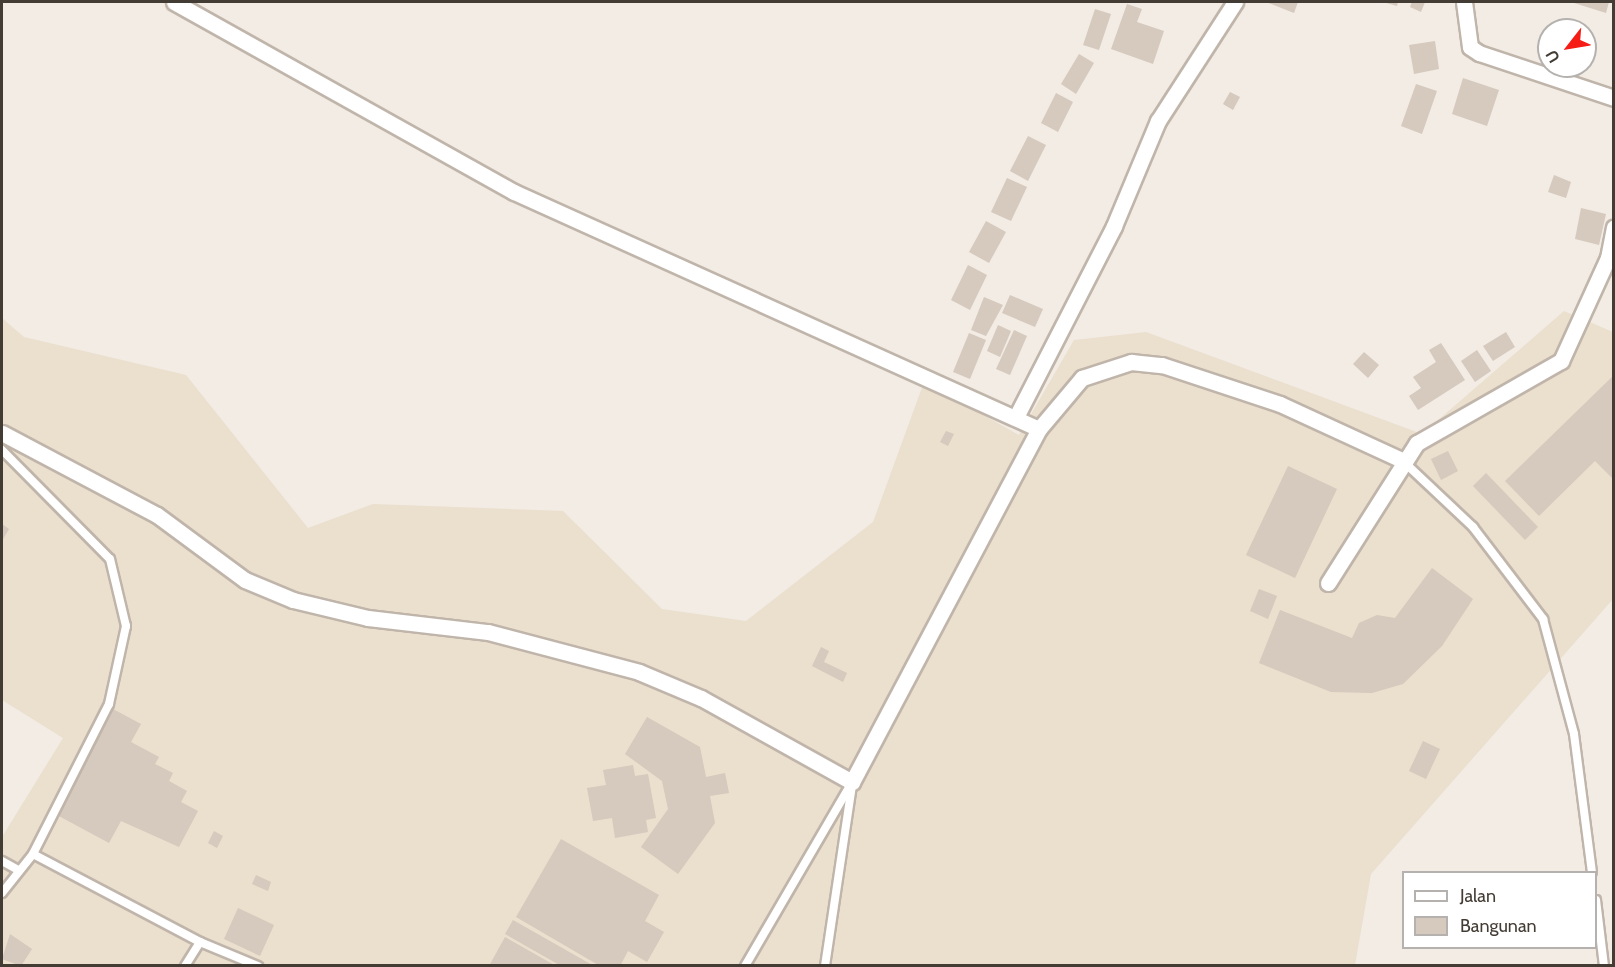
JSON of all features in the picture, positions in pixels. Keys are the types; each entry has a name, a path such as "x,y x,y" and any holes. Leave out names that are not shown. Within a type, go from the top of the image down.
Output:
{"street":[{"path":"174,2 514,192 1039,429"},
{"path":"1016,417 1109,237 1158,121 1236,2"},
{"path":"1464,2 1470,47 1479,53 1614,98"},
{"path":"1328,583 1402,460 1417,442 1561,361 1608,258 1614,228"},
{"path":"2,433 157,515 245,580 293,600 369,618 488,633 639,672 701,699 852,782 1039,429 1082,378 1131,362 1162,365 1280,404 1402,460"}],"lane":[{"path":"2,450 110,559 126,626 109,704 33,854 2,893"},
{"path":"1402,460 1473,527 1543,619 1574,734 1592,871"},
{"path":"745,966 852,782"},
{"path":"825,966 852,782"},
{"path":"33,854 200,942 258,966"},
{"path":"2,861 18,870"},
{"path":"1597,908 1604,966"},
{"path":"185,966 200,942"}],"shaded area":[{"path":"1564,311 1613,332 1613,599 1371,874 1355,965 2,965 2,837 63,738 2,700 2,318 24,337 186,375 308,528 373,504 563,511 662,609 746,621 873,522 924,382 1019,435 1074,340 1146,332 1422,434"}],"building":[{"path":"1266,2 1298,2 1294,13"},
{"path":"1383,2 1398,2 1397,6"},
{"path":"1412,2 1425,2 1421,12 1410,7"},
{"path":"1571,2 1609,2 1606,13"},
{"path":"1127,4 1142,9 1137,22 1164,31 1153,64 1111,49"},
{"path":"1095,9 1111,14 1099,50 1083,45"},
{"path":"1435,41 1439,69 1414,74 1409,45"},
{"path":"1079,54 1094,63 1076,94 1061,84"},
{"path":"1463,78 1499,90 1487,126 1452,114"},
{"path":"1416,84 1437,91 1422,134 1401,126"},
{"path":"1230,92 1240,97 1233,110 1223,104"},
{"path":"1056,93 1073,102 1058,132 1041,123"},
{"path":"1028,136 1046,145 1028,181 1010,171"},
{"path":"1554,175 1571,182 1566,198 1548,192"},
{"path":"1007,178 1027,187 1011,221 991,212"},
{"path":"1581,208 1606,214 1599,245 1575,239"},
{"path":"986,221 1006,232 989,263 969,252"},
{"path":"968,265 987,275 970,310 951,300"},
{"path":"1010,295 1043,309 1035,327 1002,313"},
{"path":"984,297 1003,305 986,336 971,330"},
{"path":"998,325 1011,331 1000,357 987,351"},
{"path":"1014,330 1027,336 1010,375 996,369"},
{"path":"1506,332 1515,347 1493,361 1483,346"},
{"path":"969,333 986,340 970,379 953,372"},
{"path":"1441,343 1465,380 1418,410 1409,396 1421,388 1413,377 1436,362 1429,350"},
{"path":"1477,350 1491,371 1475,382 1461,361"},
{"path":"1364,352 1379,365 1368,378 1353,364"},
{"path":"1614,375 1614,480 1595,461 1539,516 1505,481"},
{"path":"946,431 954,434 948,446 940,442"},
{"path":"1448,451 1458,471 1441,480 1431,459"},
{"path":"1288,466 1337,489 1295,578 1246,555"},
{"path":"1486,473 1538,527 1525,540 1473,486"},
{"path":"2,524 9,529 2,541"},
{"path":"1432,568 1473,599 1442,646 1403,684 1372,693 1331,692 1259,663 1280,610 1352,638 1359,623 1377,615 1395,618"},
{"path":"1259,589 1277,596 1268,619 1250,611"},
{"path":"821,647 829,651 824,662 847,673 843,682 812,666"},
{"path":"113,709 141,724 131,742 159,757 155,764 173,773 169,781 187,791 181,802 198,811 179,847 121,821 109,843 57,815"},
{"path":"647,717 700,747 706,777 725,773 729,793 710,796 715,823 678,874 641,847 668,809 662,781 625,754"},
{"path":"1423,741 1440,749 1426,779 1409,771"},
{"path":"633,765 635,776 648,774 656,818 646,820 648,832 615,838 612,818 593,821 587,788 606,785 603,770"},
{"path":"214,831 223,836 217,848 208,843"},
{"path":"561,839 659,895 645,921 664,932 647,962 628,951 620,966 600,966 516,917"},
{"path":"256,875 271,882 268,891 252,884"},
{"path":"238,908 274,925 260,956 224,939"},
{"path":"513,920 594,966 561,966 505,934"},
{"path":"10,934 32,949 21,966 2,959"},
{"path":"505,937 556,966 489,966"}]}
